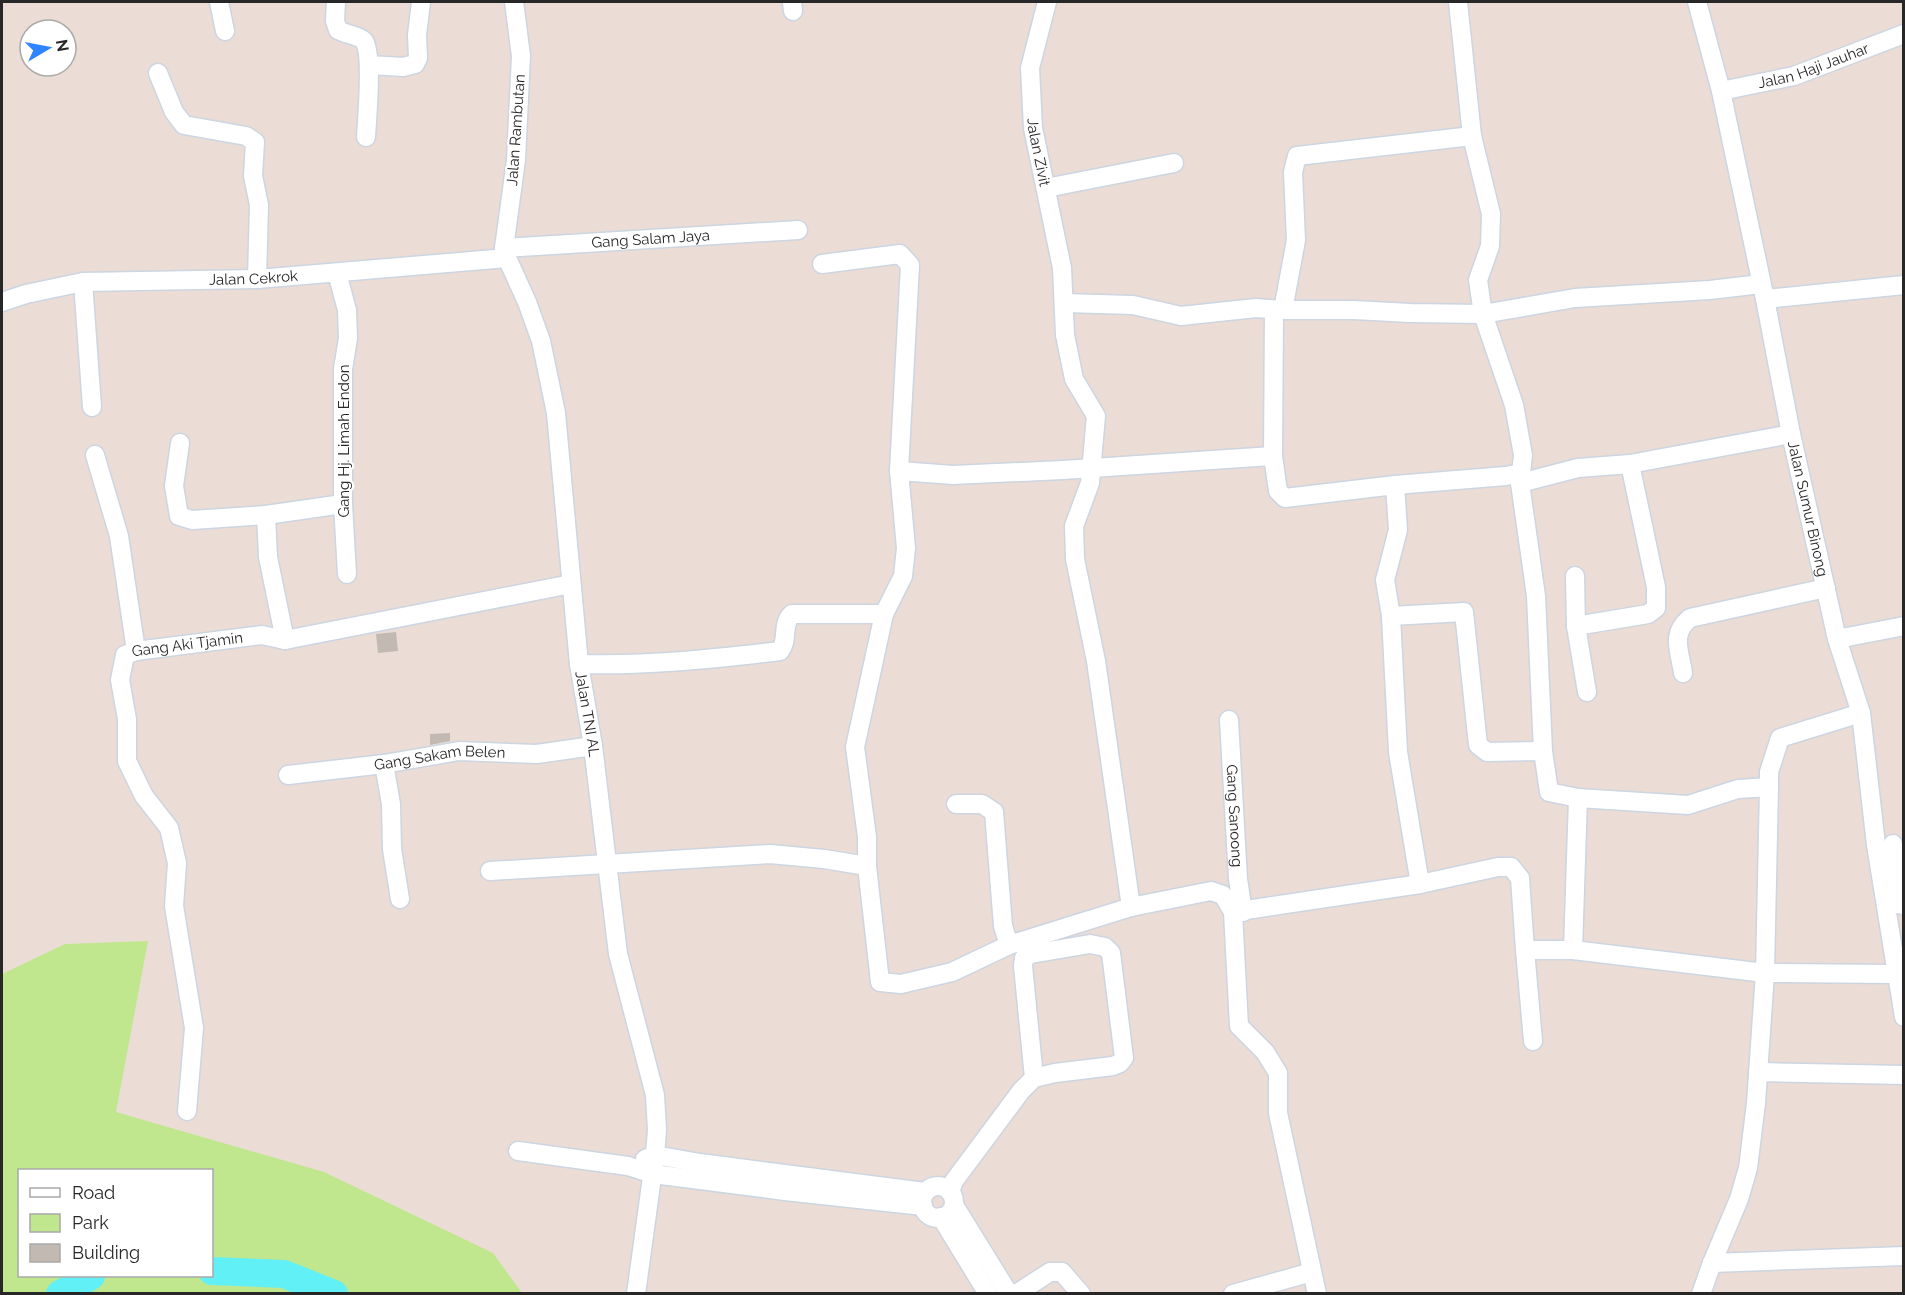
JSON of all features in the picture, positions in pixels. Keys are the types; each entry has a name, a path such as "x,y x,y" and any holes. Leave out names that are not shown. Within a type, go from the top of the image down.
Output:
{"street":[{"path":"219,2 225,31"},
{"path":"336,2 335,21 338,30 359,37 364,40 367,47 369,65 366,137"},
{"path":"369,65 403,67 415,64 418,58 417,34 421,2"},
{"name":"Jalan Rambutan","path":"505,253 516,160 521,56 514,2"},
{"name":"Jalan Zivit","path":"1047,2 1030,68 1033,128 1062,268 1065,335 1074,379 1096,416 1090,483 1074,526 1075,559 1096,661 1131,907"},
{"path":"1458,2 1472,136 1491,214 1490,246 1478,280 1483,314 1514,405 1523,455 1520,478 1536,596 1543,751 1549,792 1578,798 1688,805 1738,789 1769,787"},
{"name":"Jalan Sumur Binong","path":"1697,2 1721,91 1791,434 1837,639 1861,713 1888,848 1896,974 1904,1017"},
{"name":"Jalan Haji Jauhar","path":"1721,91 1794,76 1904,34"},
{"path":"158,73 174,112 184,125 246,136 255,142 253,176 260,204 257,279"},
{"path":"1472,136 1297,156 1293,172 1296,240 1279,310 1273,456 1278,491 1285,498 1395,485 1506,476 1520,478 1578,468 1630,464 1791,434"},
{"path":"1046,188 1174,163"},
{"name":"Gang Salam Jaya","path":"505,253 798,230"},
{"name":"Jalan Cekrok","path":"2,302 26,294 83,282 257,279 337,273 505,253"},
{"name":"Jalan TNI AL","path":"505,253 527,302 541,341 556,413 579,664 592,746 618,954 655,1095 657,1130 654,1164 636,1293"},
{"path":"822,264 900,254 910,264 899,471 906,548 903,576 884,614 855,747 867,837 867,866 880,982 901,984 952,972 1009,945 1131,907 1211,891 1223,895 1238,912 1420,884 1498,867 1511,867 1520,878 1533,1041"},
{"name":"Gang Hj. Limah Endon","path":"337,273 347,310 348,338 343,369 342,504 347,573"},
{"path":"83,282 92,407"},
{"path":"1064,303 1133,305 1181,316 1256,308 1354,310 1410,314 1483,314 1575,298 1710,290 1763,292 1904,285"},
{"path":"180,443 174,486 179,516 192,520 266,515 342,504"},
{"path":"95,454 119,536 136,651"},
{"path":"899,471 953,475 1209,462 1273,456"},
{"path":"1576,626 1648,614 1656,608 1656,587 1630,464"},
{"path":"1395,485 1398,530 1385,580 1392,616 1398,752 1420,884"},
{"path":"266,515 268,557 285,640"},
{"path":"1575,576 1576,626 1587,692"},
{"name":"Gang Aki Tjamin","path":"187,1111 194,1028 174,906 177,863 169,828 144,796 127,760 127,719 120,680 125,655 136,651 262,635 285,640 571,584"},
{"path":"1683,673 1677,635 1681,625 1690,618 1826,588"},
{"path":"1392,616 1464,612 1478,745 1487,752 1543,751"},
{"path":"579,664 671,663 780,651 784,644 786,622 792,614 884,614"},
{"path":"1837,639 1904,626"},
{"path":"1701,1293 1739,1199 1748,1168 1765,973 1769,772 1780,738 1861,713"},
{"name":"Gang Sanoong","path":"1229,720 1237,869 1239,1026 1265,1052 1278,1073 1278,1113 1317,1293"},
{"name":"Gang Sakam Belen","path":"288,775 384,764 459,751 537,754 592,746"},
{"path":"384,764 391,804 392,849 400,899"},
{"path":"1573,950 1578,798"},
{"path":"956,804 982,804 994,813 1003,926 1009,945"},
{"path":"1888,848 1895,901 1904,905"},
{"path":"490,871 770,854 867,866"},
{"path":"1009,1293 949,1196 937,1186 930,1188 924,1199 926,1212 932,1216 949,1196 1021,1091 1034,1078 1113,1066 1124,1058 1111,953 1105,947 1090,944 1031,954 1024,958 1034,1078"},
{"path":"1525,950 1573,950 1765,973 1896,974"},
{"path":"1758,1072 1904,1075"},
{"path":"518,1151 628,1166 654,1164 924,1199"},
{"path":"949,1196 988,1293"},
{"path":"1712,1263 1904,1256"},
{"path":"1016,1293 1050,1272 1062,1272 1081,1293"},
{"path":"1233,1293 1312,1272"}],"green space":[{"path":"148,941 116,1112 324,1172 493,1253 522,1293 2,1293 2,974 65,944"}],"building":[{"path":"396,632 398,651 378,653 376,634"},
{"path":"450,733 450,741 430,745 430,734"}],"waterway":[{"path":"213,1271 284,1274 334,1294"},
{"path":"60,1294 89,1277"}]}
